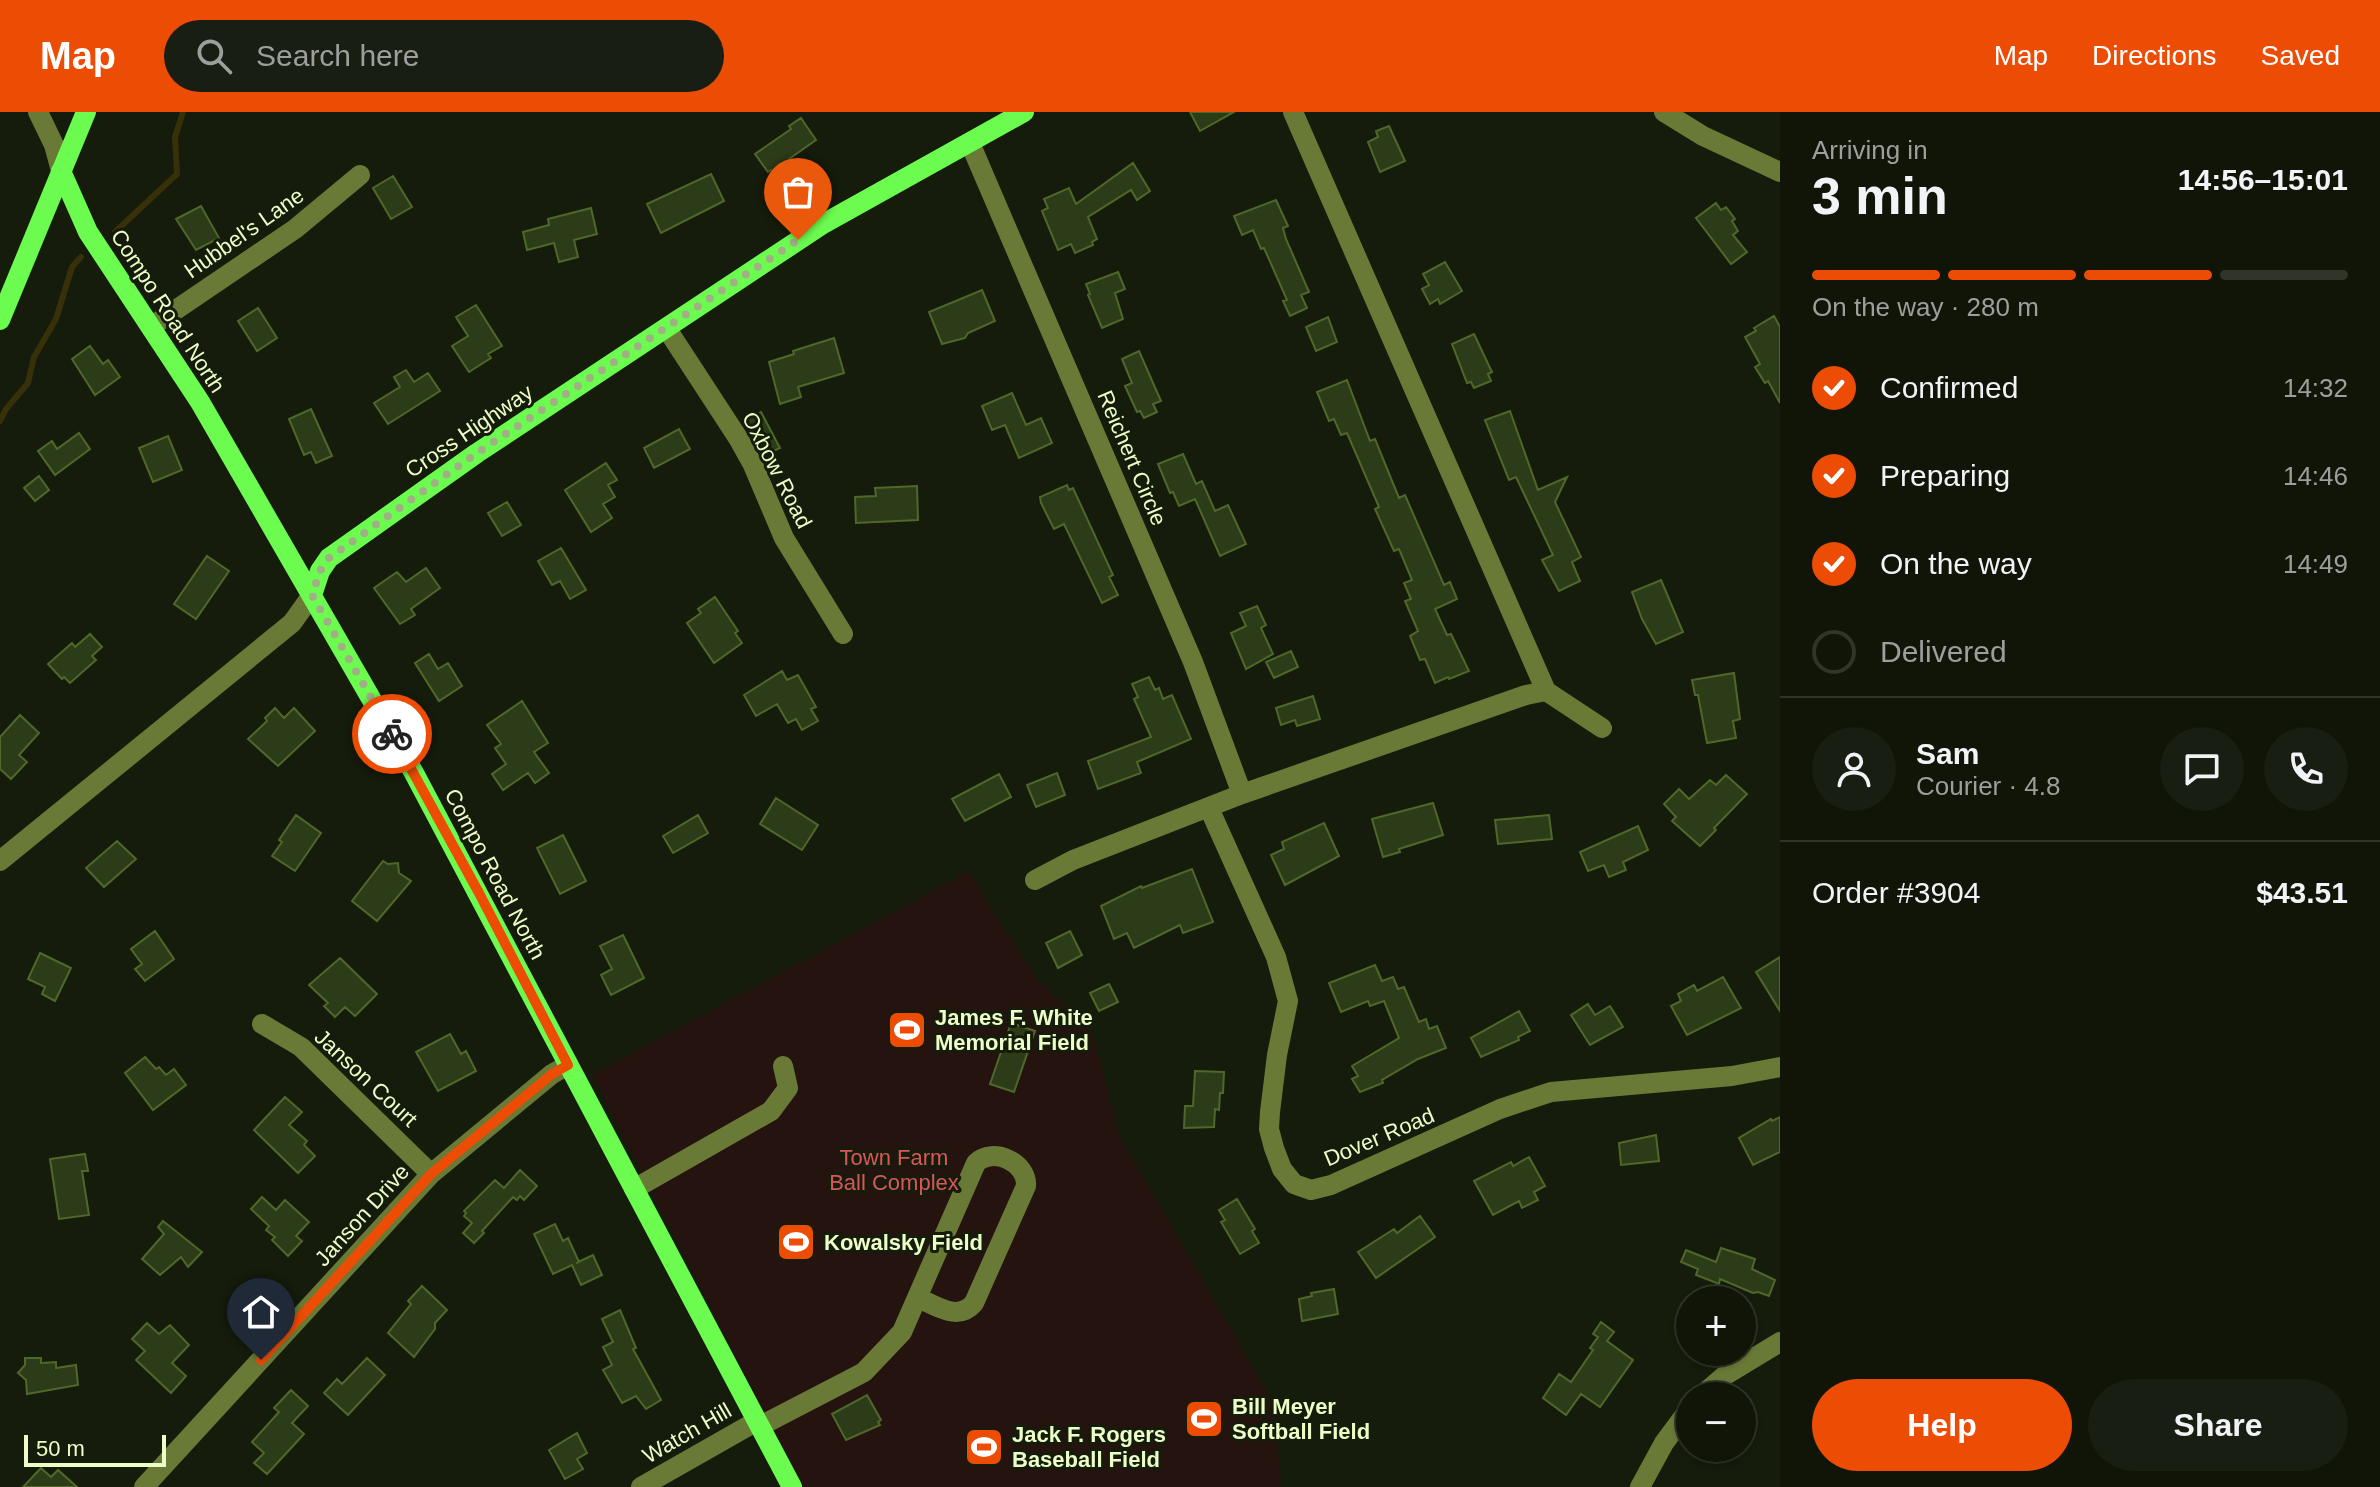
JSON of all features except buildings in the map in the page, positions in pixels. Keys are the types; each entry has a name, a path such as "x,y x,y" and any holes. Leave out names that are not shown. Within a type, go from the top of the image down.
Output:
{"main road":[{"path":"0,320 86,112"},
{"name":"Cross Highway","path":"312,595 320,571 329,558 477,453 823,224 1024,112"},
{"name":"Compo Road North","path":"61,171 88,232 200,402 414,773 792,1487"}],"street":[{"path":"38,112 54,145 61,171"},
{"path":"1293,112 1546,691 1602,728"},
{"path":"1664,112 1703,136 1780,172"},
{"name":"Reichert Circle","path":"970,143 1193,662 1242,794"},
{"name":"Hubbel's Lane","path":"152,326 295,229 360,175"},
{"name":"Oxbow Road","path":"667,329 738,438 784,538 843,634"},
{"name":"Cross Highway","path":"0,861 292,623 312,595"},
{"path":"1035,880 1073,860 1242,794 1526,695 1546,691"},
{"name":"Dover Road","path":"1209,808 1276,957 1288,1001 1277,1055 1269,1129 1282,1169 1294,1184 1311,1190 1331,1185 1500,1109 1551,1092 1732,1076 1780,1067"},
{"name":"Janson Court","path":"262,1024 301,1047 431,1174"},
{"name":"Janson Drive","path":"144,1487 431,1174 552,1074 568,1065"},
{"path":"634,1189 771,1111 788,1088 783,1066"},
{"name":"Watch Hill","path":"641,1487 864,1372 884,1355 902,1332 976,1163 982,1157 993,1155 1020,1167 1027,1176 1026,1186 968,1311 956,1314 918,1298"},
{"path":"1717,1382 1780,1342"},
{"path":"1640,1487 1676,1427"}],"green space":[{"name":"Town Farm Ball Complex","path":"968,872 1037,979 1092,1031 1120,1137 1274,1404 1281,1487 802,1487 592,1075"}],"waterway":[{"path":"115,232 177,174 175,137 183,112"},
{"path":"0,421 28,383 34,357 56,319 72,267 81,257"}],"way so far":[{"path":"392,734 312,595 320,571 329,558 477,453 798,240"}],"place":[{"name":"James F. White Memorial Field","path":"907,1030"},
{"name":"Kowalsky Field","path":"796,1242"},
{"name":"Bill Meyer Softball Field","path":"1204,1419"},
{"name":"Jack F. Rogers Baseball Field","path":"984,1447"}],"route":[{"path":"261,1360 431,1174 552,1074 568,1065 392,734"}]}
